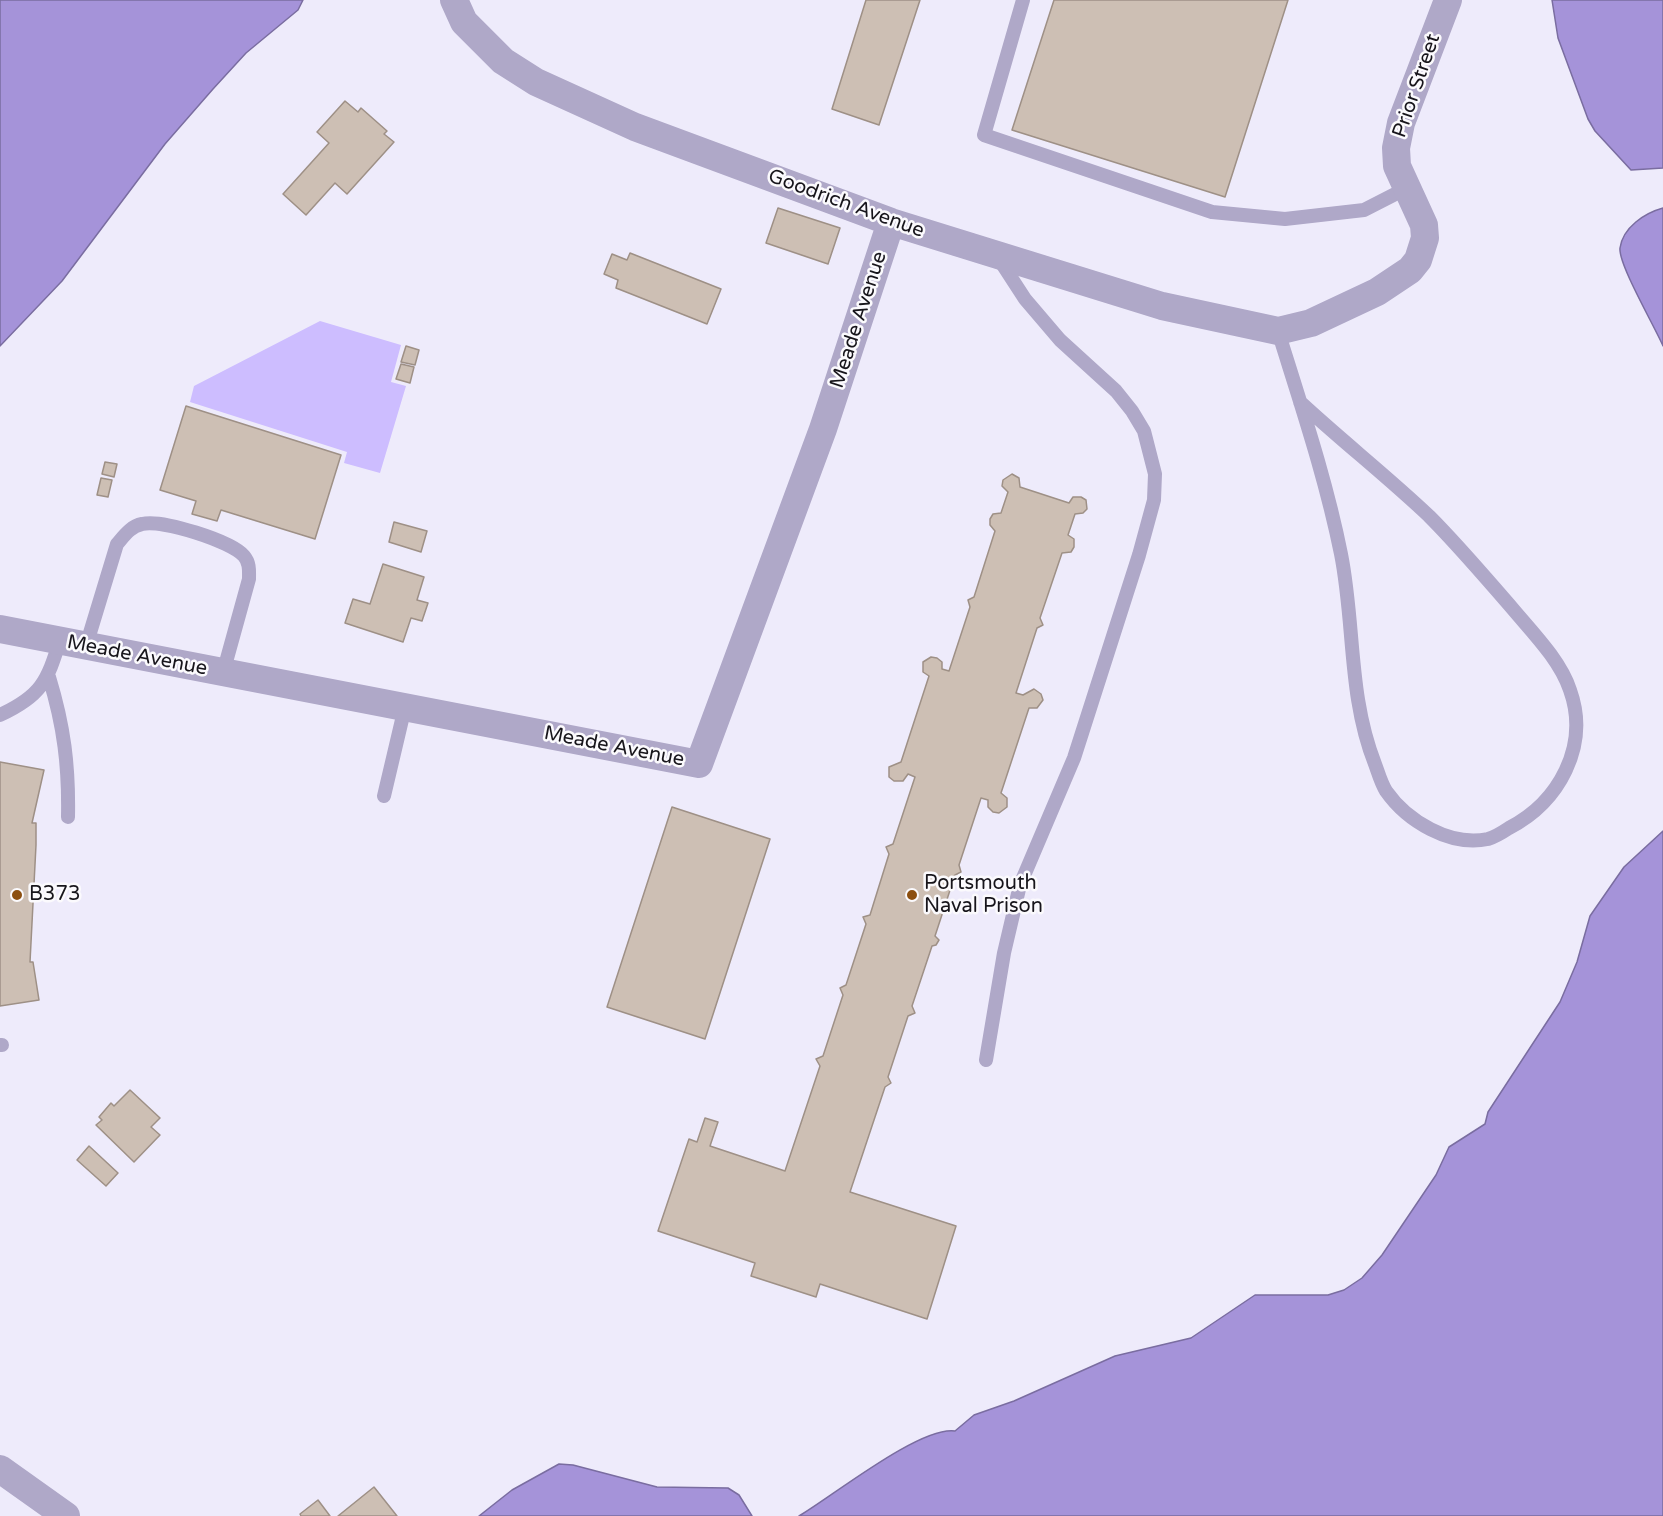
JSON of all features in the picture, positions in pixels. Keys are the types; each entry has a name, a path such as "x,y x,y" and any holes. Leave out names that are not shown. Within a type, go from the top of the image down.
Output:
{"street":[{"name":"Goodrich Avenue","path":"454,0 464,22 483,44 503,61 536,82 635,127 891,222 1162,306 1278,332"},
{"name":"Prior Street","path":"1278,332 1311,323 1377,292 1410,270 1418,260 1425,238 1419,211 1397,166 1396,148 1401,123 1449,0"},
{"name":"Meade Avenue","path":"0,629 699,764 823,429 891,222"},
{"path":"0,1469 66,1516"}],"lane":[{"path":"1023,0 984,135 1212,212 1285,219 1364,210 1407,188"},
{"path":"986,1060 1004,953 1020,885 1074,758 1139,555 1154,500 1155,474 1144,431 1132,411 1116,391 1060,339 1025,299 996,255"},
{"path":"1278,332 1300,402 1341,553 1360,723 1385,789 1402,809 1420,823 1440,834 1464,840 1490,838 1527,819 1551,797 1564,777 1576,745 1574,704 1569,686 1542,643 1430,517 1300,402"},
{"path":"0,715 28,700 40,690 73,643 117,544 139,524 155,522 227,544 244,556 249,566 249,579 223,673"},
{"path":"49,677 61,714 68,759 68,817"},
{"path":"384,796 405,706"}],"shaded area":[{"path":"0,0 303,0 298,10 246,53 213,89 165,144 62,281 0,346"},
{"path":"1552,0 1663,0 1663,168 1631,170 1595,131 1588,119 1558,38"},
{"path":"1663,208 1663,346 1631,281 1620,248 1630,227 1649,213"},
{"path":"320,321 401,345 391,382 406,386 380,473 344,463 347,452 190,402 194,386"},
{"path":"1663,831 1663,1516 799,1516 899,1450 921,1439 940,1432 955,1431 974,1415 1014,1401 1115,1356 1191,1338 1255,1295 1328,1295 1344,1290 1362,1278 1382,1255 1436,1175 1449,1147 1485,1124 1488,1112 1560,1002 1577,962 1590,916 1624,867"},
{"path":"559,1464 573,1465 657,1487 728,1488 739,1495 752,1516 479,1516 512,1490"}],"building":[{"path":"866,0 920,0 879,125 832,109"},
{"path":"1054,0 1288,0 1225,197 1012,130"},
{"path":"345,101 358,112 361,108 387,131 384,134 394,142 347,194 335,183 306,215 283,194 329,143 317,132"},
{"path":"778,208 840,228 828,264 766,243"},
{"path":"630,253 721,289 707,324 616,288 618,280 604,274 612,254 627,260"},
{"path":"406,346 419,350 415,365 401,362"},
{"path":"401,364 414,367 410,383 396,379"},
{"path":"186,406 341,455 315,539 221,510 217,521 192,514 196,501 160,490"},
{"path":"105,462 117,464 114,477 102,474"},
{"name":"Portsmouth Naval Prison","path":"1012,474 1019,478 1020,487 1069,503 1073,497 1081,497 1086,500 1087,509 1083,513 1075,514 1068,535 1074,539 1074,547 1071,552 1062,553 1040,618 1043,625 1037,628 1016,693 1023,695 1034,689 1041,694 1043,700 1037,708 1029,708 1001,793 1007,798 1007,807 999,813 993,812 988,807 988,800 981,798 959,865 961,872 955,875 935,936 939,940 936,945 932,946 912,1006 915,1013 908,1016 888,1077 891,1083 885,1087 850,1192 956,1226 927,1319 820,1284 816,1297 751,1276 755,1263 658,1231 689,1139 697,1142 705,1118 718,1122 710,1146 785,1171 820,1066 816,1059 823,1056 843,995 840,988 846,985 866,924 863,917 870,915 889,854 886,847 893,844 915,777 908,774 903,781 894,781 889,777 889,767 901,762 929,676 923,672 923,662 931,657 937,658 942,662 942,669 949,671 970,607 968,600 974,597 995,531 990,525 990,519 993,514 1001,513 1008,492 1002,486 1003,480"},
{"path":"101,478 112,480 108,497 97,495"},
{"path":"394,522 427,531 421,552 389,542"},
{"path":"383,564 424,577 417,600 428,603 422,621 411,618 403,642 345,623 353,599 370,604"},
{"name":"B373","path":"0,762 44,770 32,823 36,823 36,845 30,962 33,962 39,1000 0,1006"},
{"path":"672,807 770,839 705,1039 607,1007"},
{"path":"130,1090 160,1118 151,1127 160,1135 134,1162 96,1125 102,1120 99,1117 111,1103 114,1106"},
{"path":"89,1146 118,1173 106,1186 77,1160"},
{"path":"374,1487 397,1516 338,1516"},
{"path":"318,1500 330,1516 301,1516 300,1514"}],"place":[{"name":"B373","path":"17,895"},
{"name":"Portsmouth Naval Prison","path":"912,895"}]}
